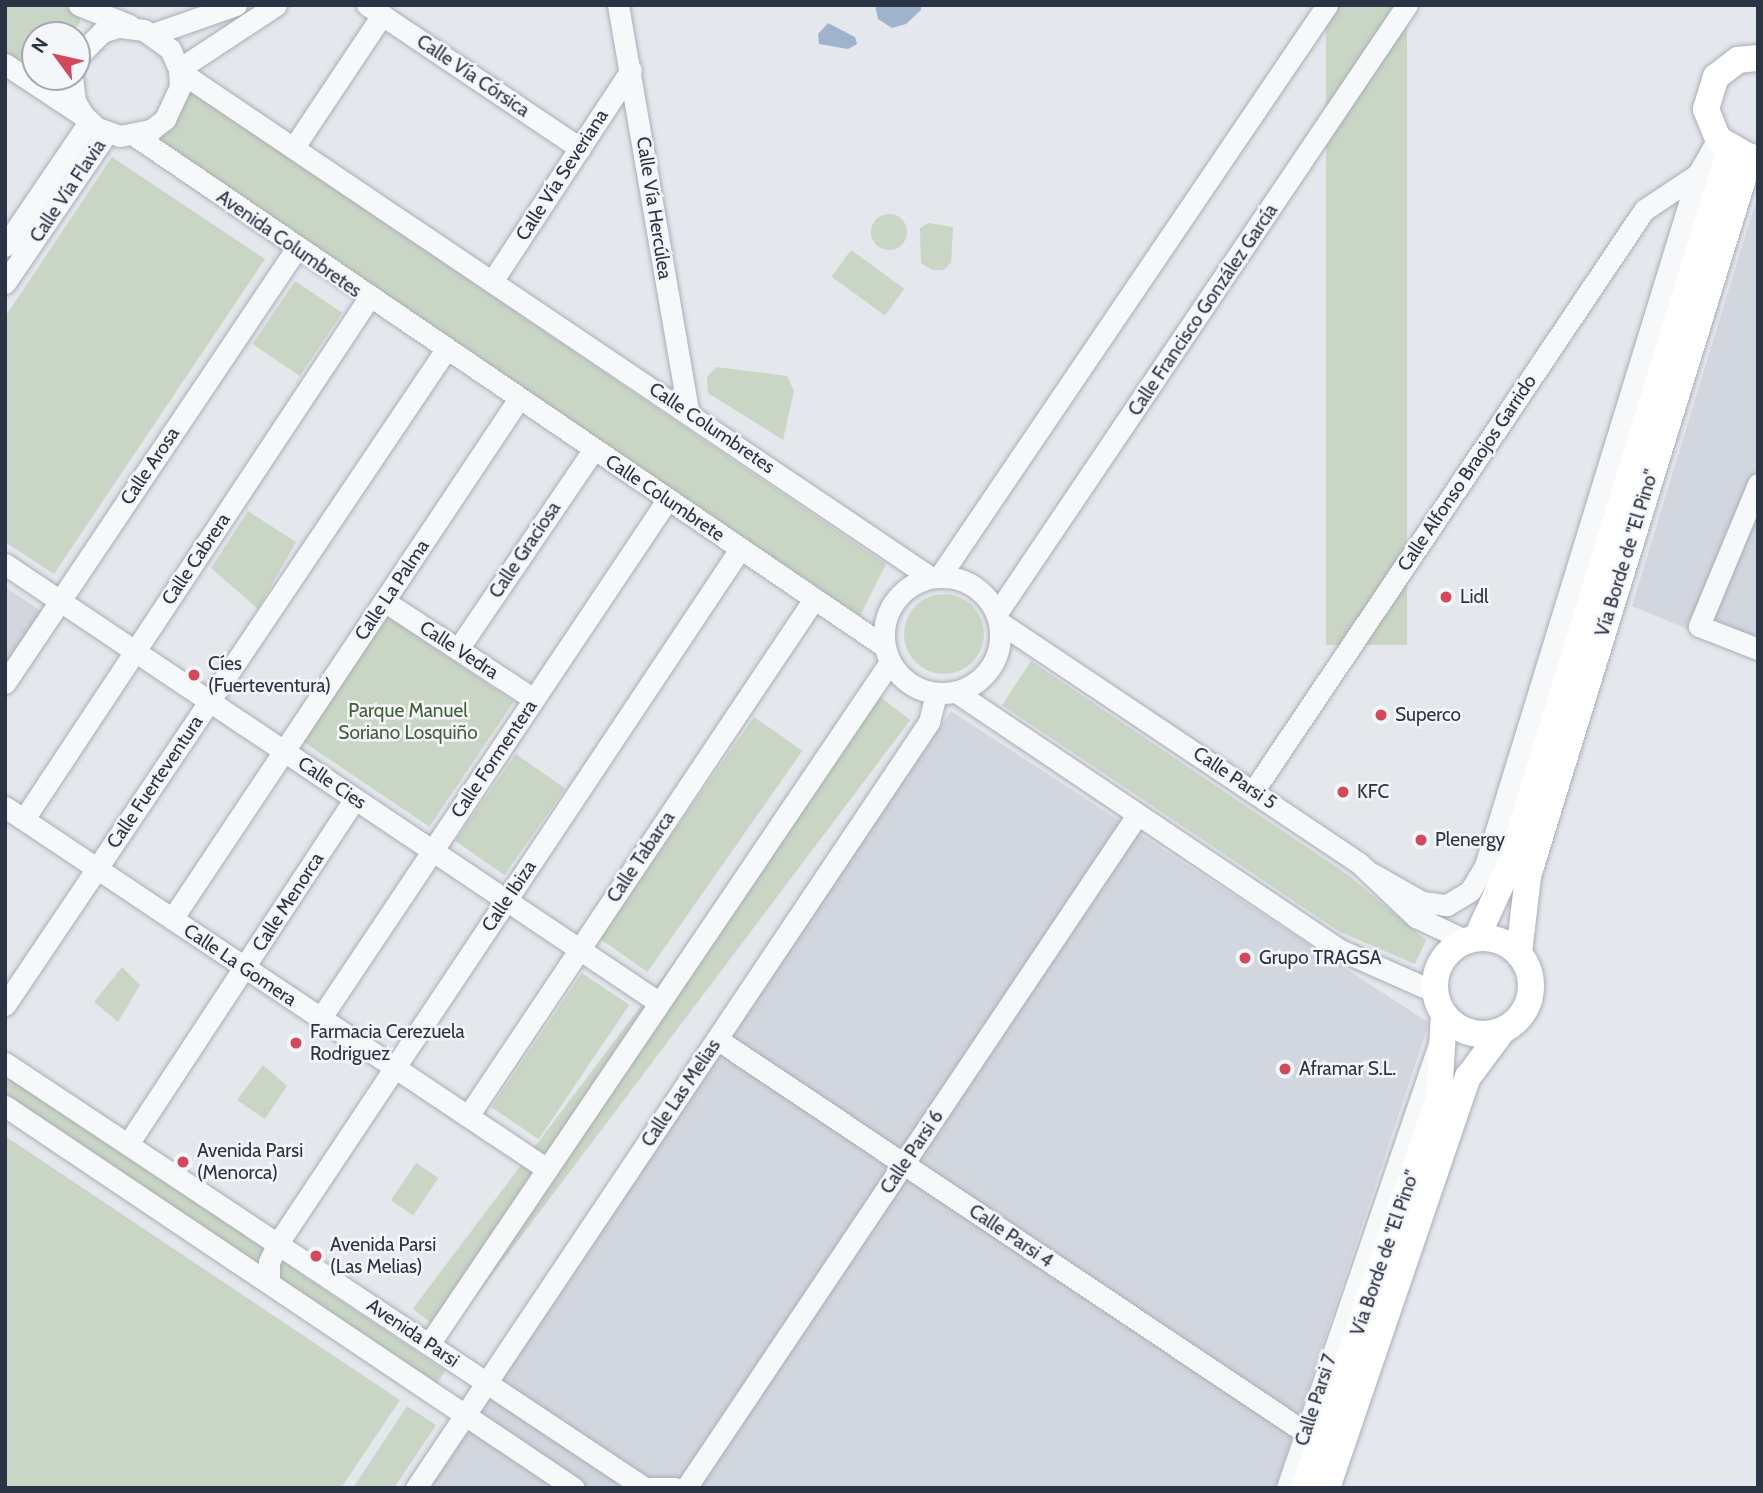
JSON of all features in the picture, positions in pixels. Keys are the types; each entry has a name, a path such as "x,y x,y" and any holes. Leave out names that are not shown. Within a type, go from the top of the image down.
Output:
{"main road":[{"path":"1739,150 1706,109 1708,92 1728,66 1758,58"},
{"name":"Vía Borde de \"El Pino\"","path":"1471,939 1510,865 1739,150"},
{"name":"Vía Borde de \"El Pino\"","path":"1519,953 1528,876 1739,150"},
{"path":"1471,939 1507,943 1519,953 1528,966 1531,995 1525,1010 1503,1030 1471,1033 1440,1014 1441,961 1471,939"},
{"name":"Vía Borde de \"El Pino\"","path":"1304,1488 1438,1098 1440,1014"},
{"name":"Vía Borde de \"El Pino\"","path":"1327,1488 1468,1077 1503,1030"}],"street":[{"path":"91,43 102,32 144,31 236,5"},
{"path":"179,70 276,5"},
{"name":"Calle Vía Hercúlea","path":"618,5 688,411"},
{"path":"935,577 1326,5"},
{"name":"Calle Francisco González García","path":"998,617 1407,5"},
{"path":"5,64 93,123 134,135 165,119 180,87 179,70 170,49 144,31 93,8"},
{"path":"294,148 374,10"},
{"name":"Calle Vía Córsica","path":"374,10 579,148"},
{"path":"179,70 493,280"},
{"name":"Calle Vía Severiana","path":"493,280 631,70"},
{"path":"74,91 75,101 93,123"},
{"name":"Calle Vía Flavia","path":"5,246 93,123"},
{"name":"Calle Vía Flavia","path":"5,283 93,123"},
{"name":"Avenida Columbretes","path":"134,135 445,351"},
{"path":"1373,874 1422,902 1447,905 1471,891 1485,866 1699,174 1739,150"},
{"name":"Calle Alfonso Braojos Garrido","path":"1254,790 1644,210 1699,174"},
{"name":"Calle Arosa","path":"5,682 296,249"},
{"name":"Calle Columbretes","path":"493,280 935,577"},
{"name":"Calle Cabrera","path":"24,819 368,299"},
{"name":"Calle Columbrete","path":"445,351 814,599 887,654"},
{"name":"Calle Fuerteventura","path":"5,1005 445,351"},
{"name":"Calle La Palma","path":"172,919 518,400"},
{"name":"Calle Graciosa","path":"458,649 593,450"},
{"path":"1758,484 1699,626 1758,649"},
{"name":"Calle Formentera","path":"320,1018 667,500"},
{"name":"Calle Ibiza","path":"269,1283 269,1262 278,1243 740,549"},
{"name":"Calle Cies","path":"5,564 658,1002"},
{"path":"946,693 972,686 995,661 1000,645 998,617 975,586 935,577 913,584 894,603 884,628 887,654 902,678 946,693 1440,1014"},
{"name":"Calle Tabarca","path":"468,1116 814,599"},
{"name":"Calle Vedra","path":"384,601 534,699"},
{"name":"Calle Parsi 5","path":"998,617 1373,874 1392,899 1416,917 1471,939"},
{"path":"429,1344 887,654"},
{"name":"Calle Las Melias","path":"416,1488 946,693"},
{"name":"Calle Menorca","path":"128,1144 355,799"},
{"name":"Calle La Gomera","path":"5,807 547,1169"},
{"name":"Calle Parsi 6","path":"686,1488 1137,815"},
{"name":"Calle Parsi 7","path":"1287,1488 1440,1014"},
{"name":"Calle Parsi 4","path":"717,1039 1306,1433"},
{"name":"Avenida Parsi","path":"5,1063 646,1488"},
{"name":"Avenida Parsi","path":"5,1106 574,1488"},
{"path":"646,1488 675,1488"}],"shaded area":[{"path":"1758,194 1758,658 1632,606"},
{"path":"5,587 41,611 5,665"},
{"path":"951,711 1429,1023 1275,1488 417,1488"}],"green space":[{"path":"5,5 62,5 80,17 80,21 21,21 21,64 5,53"},
{"path":"1326,5 1407,5 1407,645 1326,645"},
{"path":"190,90 886,564 860,616 157,140 173,126"},
{"path":"112,157 265,259 54,574 5,542 5,317"},
{"path":"889,214 902,219 907,232 902,245 889,250 876,245 871,232 876,219"},
{"path":"929,223 953,227 951,262 944,270 932,270 921,263 920,228"},
{"path":"851,250 904,289 885,315 832,277"},
{"path":"295,281 342,313 300,376 253,344"},
{"path":"716,367 787,376 794,391 783,440 708,393 707,377"},
{"path":"248,511 296,542 258,609 211,568"},
{"path":"944,594 959,597 972,606 981,619 984,634 981,649 972,662 959,671 944,674 929,671 916,662 907,649 904,634 907,619 916,606 929,597"},
{"name":"Parque Manuel Soriano Losquiño","path":"387,616 514,702 429,827 303,741"},
{"path":"1031,661 1348,875 1426,940 1415,964 1340,932 1002,705"},
{"path":"876,694 910,720 447,1335 413,1309"},
{"path":"754,717 802,751 647,972 599,938"},
{"path":"516,754 565,788 504,875 455,841"},
{"path":"122,967 140,985 118,1022 94,1002"},
{"path":"582,973 629,1005 539,1139 491,1107"},
{"path":"263,1065 287,1086 265,1119 237,1100"},
{"path":"5,1074 445,1371 435,1387 5,1097"},
{"path":"5,1136 400,1400 341,1488 5,1488"},
{"path":"416,1163 438,1178 413,1215 391,1200"},
{"path":"407,1406 436,1425 394,1488 353,1488"}],"water":[{"path":"875,5 921,5 921,10 906,24 892,28 878,19"},
{"path":"828,23 855,37 857,44 848,49 819,44 818,34"}],"place":[{"name":"Lidl","path":"1446,597"},
{"name":"Cíes (Fuerteventura)","path":"194,675"},
{"name":"Superco","path":"1381,715"},
{"name":"KFC","path":"1343,792"},
{"name":"Plenergy","path":"1421,840"},
{"name":"Grupo TRAGSA","path":"1245,958"},
{"name":"Farmacia Cerezuela Rodriguez","path":"296,1043"},
{"name":"Aframar S.L.","path":"1285,1069"},
{"name":"Avenida Parsi (Menorca)","path":"183,1162"},
{"name":"Avenida Parsi (Las Melias)","path":"316,1256"}]}
